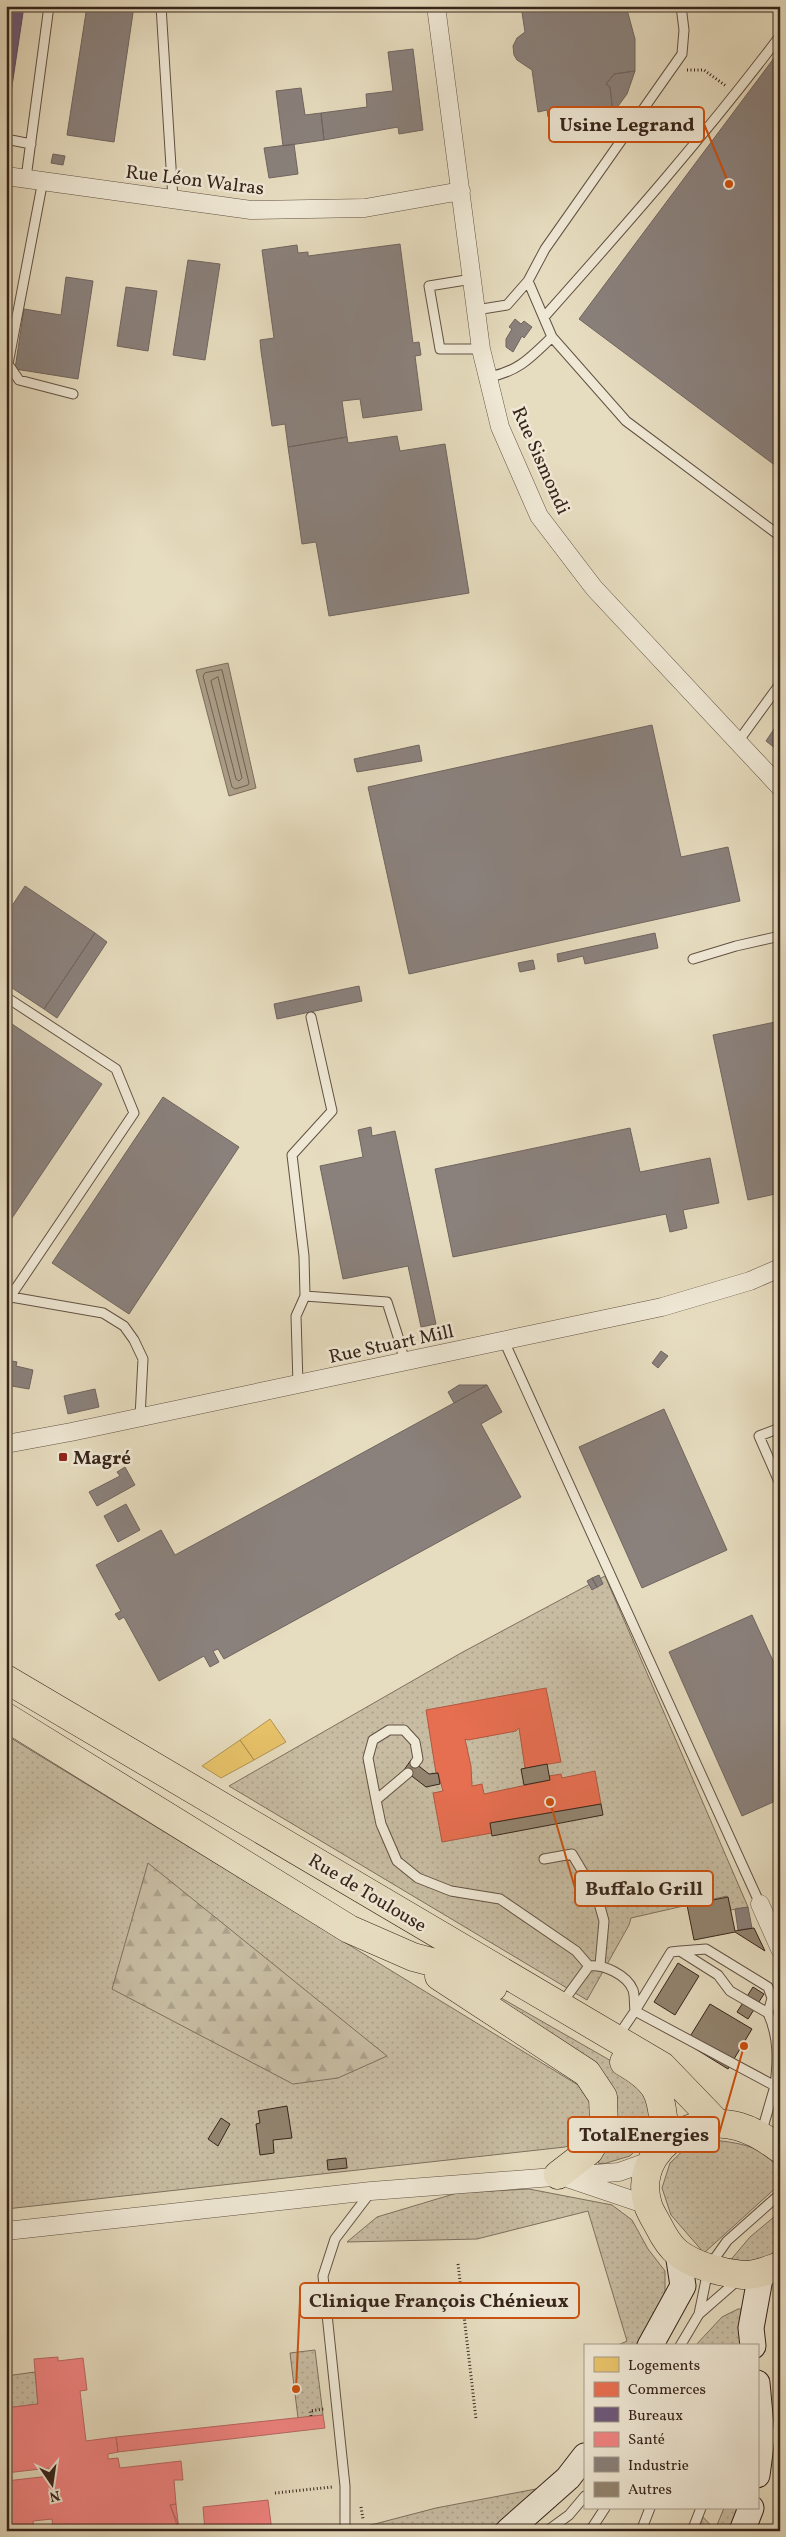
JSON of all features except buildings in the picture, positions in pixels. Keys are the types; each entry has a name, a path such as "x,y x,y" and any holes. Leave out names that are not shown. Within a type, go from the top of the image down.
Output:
{"main road":[{"name":"Rue de Toulouse","path":"6,1678 662,2066 717,2124"},
{"name":"Rue de Toulouse","path":"6,1717 349,1929 413,1957 462,1970 646,2075 658,2094 658,2151 646,2181 648,2205"},
{"path":"413,1957 588,2073 603,2097 604,2126 589,2151 558,2175"},
{"path":"658,2151 700,2125 737,2124 770,2142"},
{"path":"648,2205 664,2236 678,2253 694,2278 761,2271"}],"street":[{"name":"Rue Sismondi","path":"436,6 481,349 500,427 539,516 594,588 780,787"},
{"name":"Rue Léon Walras","path":"19,179 251,210 365,208 461,191"},
{"name":"Rue Stuart Mill","path":"6,1444 662,1308 750,1281 780,1268"},
{"path":"760,1904 780,1949"},
{"path":"6,2230 372,2191 558,2175 619,2172 658,2151"},
{"path":"558,2175 648,2205"},
{"path":"753,2344 751,2328 761,2271"},
{"path":"651,2344 694,2278"},
{"path":"758,2394 762,2437 758,2467"},
{"path":"508,2531 568,2478 584,2457"},
{"path":"742,2531 750,2510"}],"lane":[{"path":"49,6 31,144 19,179 8,364 20,380 73,394"},
{"path":"161,6 173,199"},
{"path":"476,310 506,305 528,280 545,249 682,54 684,30 681,6"},
{"path":"545,316 654,193 737,93 780,36"},
{"path":"6,139 31,144"},
{"path":"472,279 429,286 440,349 481,349"},
{"path":"528,280 545,316 552,337 626,421 780,536"},
{"path":"489,378 522,366 552,337"},
{"path":"742,748 762,708 780,684"},
{"path":"693,959 736,946 780,936"},
{"path":"6,997 116,1069 134,1113 8,1300 103,1313 124,1326 134,1340 143,1359 140,1417"},
{"path":"298,1384 296,1316 305,1296 304,1256 292,1155 332,1111 311,1017"},
{"path":"305,1296 386,1302 401,1346 404,1362"},
{"path":"504,1341 760,1904"},
{"path":"780,1428 759,1436 780,1484"},
{"path":"415,1763 418,1759 415,1742 404,1730 389,1730 373,1740 368,1758 376,1800 381,1824 397,1861 418,1878 450,1891 500,1899 576,1951 590,1966"},
{"path":"376,1800 408,1772"},
{"path":"544,1858 572,1854 597,1896 604,1921 600,1965"},
{"path":"616,2040 671,1952 706,1949 768,1987 772,1998 768,2013 777,2042 778,2066 770,2142"},
{"path":"680,1951 718,1975 730,1990 768,2013"},
{"path":"560,2006 590,1966 600,1965 618,1974 633,1990 635,2011"},
{"path":"635,2011 777,2088"},
{"path":"345,2531 345,2486 323,2276 334,2238 372,2191"},
{"path":"699,2314 694,2278 727,2241 780,2194"},
{"path":"681,2344 699,2314 761,2271"},
{"path":"547,2531 569,2515 584,2497"},
{"path":"590,2531 604,2510"},
{"path":"641,2531 649,2510"},
{"path":"692,2531 700,2510"}],"path":[{"path":"670,71 704,70 737,93"},
{"path":"458,2264 476,2419"},
{"path":"311,2416 310,2411 324,2409"},
{"path":"275,2493 332,2487"}],"green space":[{"path":"605,1576 748,1907 731,1910 727,1896 631,1918 629,1925 587,2000 229,1786 461,1653"},
{"path":"6,1735 578,2085 590,2103 591,2119 577,2143 565,2147 6,2209"},
{"path":"148,1863 387,2056 338,2078 293,2084 112,1989"},
{"path":"482,1987 627,2070 651,2106 649,2130 638,2148 630,2156 603,2164 598,2163 612,2098"},
{"path":"712,2140 747,2146 766,2155 774,2162 780,2184 704,2253 671,2215 662,2188 670,2163 690,2144"},
{"path":"529,2189 612,2205 632,2220 648,2249 665,2271 665,2298 636,2344 620,2344 627,2341 588,2211 477,2239 347,2242 377,2217 457,2193"},
{"path":"780,2212 780,2252 756,2260 729,2262 750,2237"},
{"path":"738,2309 747,2309 747,2344 697,2344 722,2317"},
{"path":"315,2350 323,2415 298,2418 290,2353"},
{"path":"35,2372 38,2404 6,2408 6,2376"},
{"path":"541,2488 488,2531 368,2531 367,2526 436,2508"},
{"path":"723,2510 742,2510 734,2531 698,2531 703,2517 715,2530"}],"water":[{"path":"228,663 256,788 229,796 196,670"}],"place":[{"name":"Usine Legrand","path":"729,184"},
{"name":"Magré","path":"63,1457"},
{"name":"Buffalo Grill","path":"550,1802"},
{"name":"TotalEnergies","path":"744,2046"},
{"name":"Clinique François Chénieux","path":"296,2389"}]}
